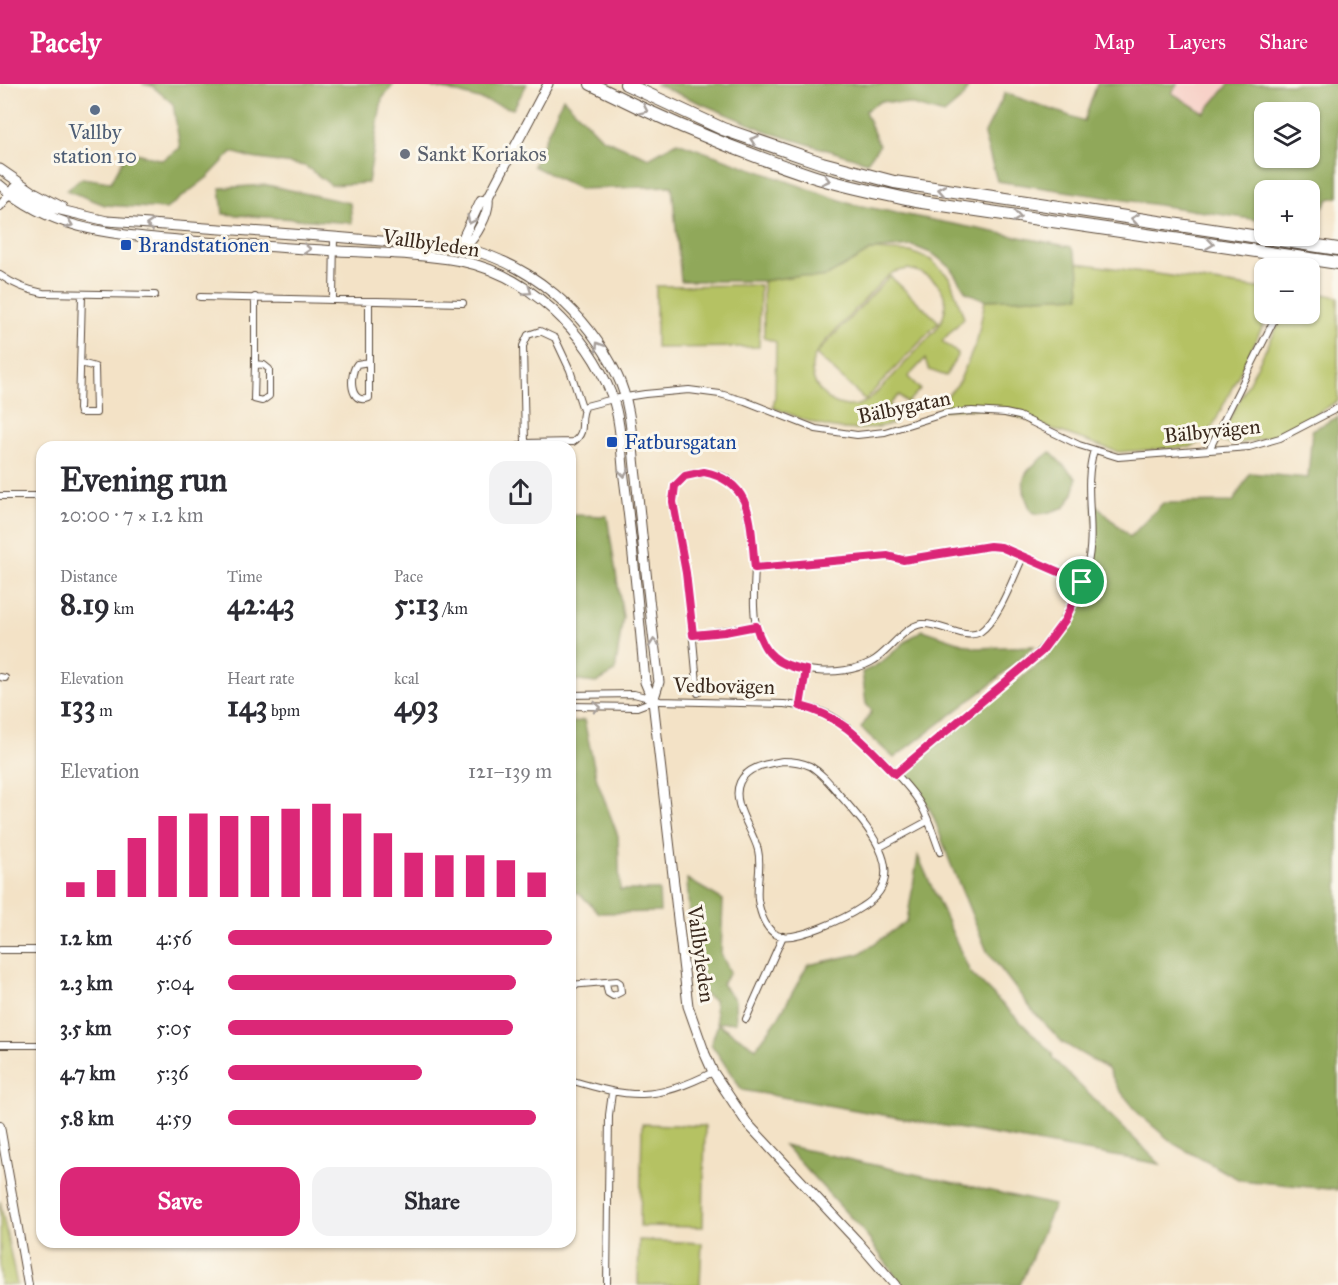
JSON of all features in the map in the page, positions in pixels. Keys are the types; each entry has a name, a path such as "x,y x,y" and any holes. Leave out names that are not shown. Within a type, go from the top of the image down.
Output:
{"highway":[{"path":"591,84 712,140 813,176 868,191 915,201 1338,263"},
{"path":"626,84 723,129 822,163 894,182 1338,249"}],"main road":[{"path":"464,248 477,232 489,204 488,198 548,84"},
{"name":"Vallbyleden","path":"0,168 24,204 59,220 106,234 423,256 481,267 509,279 543,302 557,314 590,355 613,399 629,510 645,682 653,701 688,1006 713,1072 747,1123 895,1285"},
{"name":"Vallbyleden","path":"0,185 15,188 70,211 116,222 464,248 485,254 520,270 558,295 586,325 597,341 618,376 625,398 632,441 659,682 653,701"},
{"path":"462,262 464,248 462,240 481,201 488,198"},
{"path":"477,232 478,243 485,254"}],"street":[{"path":"0,206 15,188"},
{"path":"333,299 334,237"},
{"path":"0,275 31,291 82,295 155,295"},
{"path":"81,363 95,367 96,412 80,413 79,409 82,295"},
{"path":"200,297 462,303"},
{"path":"255,297 254,399 262,401 269,396 269,369 264,365 255,364"},
{"path":"369,301 369,362 369,398 362,401 354,395 353,372 357,364 369,362"},
{"path":"1209,450 1272,324"},
{"path":"525,441 524,346 528,335 540,331 555,338 570,370 583,410 582,432 575,441"},
{"name":"Bälbygatan","path":"625,398 645,393 689,390 720,394 757,405 816,429 844,435 885,432 946,413 972,411 1005,413 1019,416 1060,437 1118,457"},
{"path":"583,410 586,406 625,398"},
{"name":"Bälbyvägen","path":"1118,457 1249,447 1269,442 1338,408"},
{"path":"895,774 1041,652 1065,620 1082,582 1090,551 1092,515 1089,465 1094,450"},
{"path":"698,693 686,573 673,502 675,486 685,476 704,472 719,475 736,487 745,502 755,568 753,599 756,626 764,648 778,661 791,668 828,672 847,670 871,663 912,627 922,624 966,634 978,633 990,622 1023,557"},
{"path":"0,496 36,496"},
{"path":"755,568 888,556 903,560 990,546 1001,547 1082,582"},
{"path":"693,635 756,626"},
{"path":"800,706 806,670"},
{"path":"576,695 634,694 653,701"},
{"path":"576,706 637,707 653,701"},
{"name":"Vedbovägen","path":"653,701 800,706 825,713 844,724 895,774 921,804 940,852"},
{"path":"797,761 807,765 825,779 866,825 880,848 884,877 882,887 870,903 838,921 808,932 783,936 778,935 766,925 759,904 758,851 737,795 740,782 745,774 762,765 797,761"},
{"path":"880,848 928,821"},
{"path":"746,1019 783,936"},
{"path":"0,950 36,950"},
{"path":"576,985 606,983"},
{"path":"0,1046 36,1046"},
{"path":"576,1082 612,1093 653,1094 682,1086 713,1072"},
{"path":"607,1285 609,1115 612,1093"},
{"path":"0,1126 28,1285"}],"shaded area":[{"path":"1177,84 1229,84 1204,113 1172,93"}],"green space":[{"path":"142,84 394,84 382,99 368,183 331,185 305,166 252,158 232,152 208,177 166,209 105,205 66,190 82,178 111,182 128,151 162,160 180,148 173,104 152,86"},
{"path":"411,84 527,84 513,109 448,90"},
{"path":"655,84 969,84 964,97 944,114 909,104 881,101 865,111 879,146 867,162 771,133"},
{"path":"1097,84 1177,84 1172,93 1204,113 1229,84 1338,84 1338,197 1329,199 1320,210 1320,180 1254,180 1254,220 997,181 984,135 1005,93 1084,121"},
{"path":"563,98 602,138 649,158 677,142 851,204 1071,247 1078,263 1080,296 985,300 966,292 950,267 933,254 913,246 872,250 827,276 811,278 801,275 763,281 681,281 672,186 580,189 533,166"},
{"path":"267,185 350,203 352,223 223,214 220,188"},
{"path":"872,250 911,252 931,260 950,278 964,318 942,341 958,354 946,376 929,370 925,359 908,377 920,389 907,403 899,395 889,405 893,408 887,416 895,423 861,429 832,428 804,420 773,407 776,342 764,338 763,281 801,275 811,278 827,276","holes":["908,269 920,272 937,284 945,300 945,309 936,330 867,401 855,406 846,406 830,400 817,387 812,370 814,357 820,348 883,280 894,272"]},
{"path":"1078,263 1254,288 1254,324 1264,324 1206,440 1190,447 1118,452 993,408 941,410 940,403 958,384 977,341 985,300 1080,296"},
{"path":"890,276 939,322 865,400 816,354"},
{"path":"760,285 759,347 656,348 656,286"},
{"path":"1320,293 1338,297 1338,401 1294,427 1273,436 1233,444 1219,440 1279,324 1320,324"},
{"path":"1338,417 1338,1190 1240,1180 1174,1144 1140,1115 1118,1088 1108,1069 1063,1043 1032,1010 987,951 933,815 907,771 989,701 1047,658 1086,585 1093,556 1095,528 1093,502 1130,537 1163,503 1233,502 1250,473 1308,478 1312,430"},
{"path":"1050,452 1076,478 1075,486 1072,497 1065,507 1037,514 1031,511 1023,482 1028,471"},
{"path":"576,515 607,516 623,617 615,672 596,683 576,681"},
{"path":"923,630 976,648 1034,646 990,685 894,758 861,728 872,711 866,704 862,672 880,663 907,640"},
{"path":"584,720 597,780 618,836 620,890 659,890 660,912 599,913 576,893 576,722"},
{"path":"918,856 970,972 1052,1053 1053,1059 1160,1164 742,1090 711,1044 718,1024 756,1048 778,1018 808,965 859,954 907,921"},
{"path":"687,879 723,900 721,954 730,972 722,984 735,1000 736,1022 717,1023 714,1000 697,990"},
{"path":"642,1124 705,1126 703,1227 640,1226"},
{"path":"784,1145 1054,1205 1020,1285 902,1285 863,1231"},
{"path":"0,1201 17,1285 0,1285"},
{"path":"639,1240 702,1243 700,1285 638,1285"}],"place":[{"name":"Vallby station 10","path":"95,110"},
{"name":"Sankt Koriakos","path":"405,154"},
{"name":"Brandstationen","path":"126,245"},
{"name":"Fatbursgatan","path":"612,442"}],"route":[{"path":"704,472 719,475 736,487 745,502 749,518 755,568 888,556 903,560 990,546 1001,547 1082,582 1065,620 1041,652 895,774 844,724 825,713 800,706 806,670 791,668 778,661 764,648 756,626 693,635 686,573 673,502 675,486 685,476 704,472"}]}
